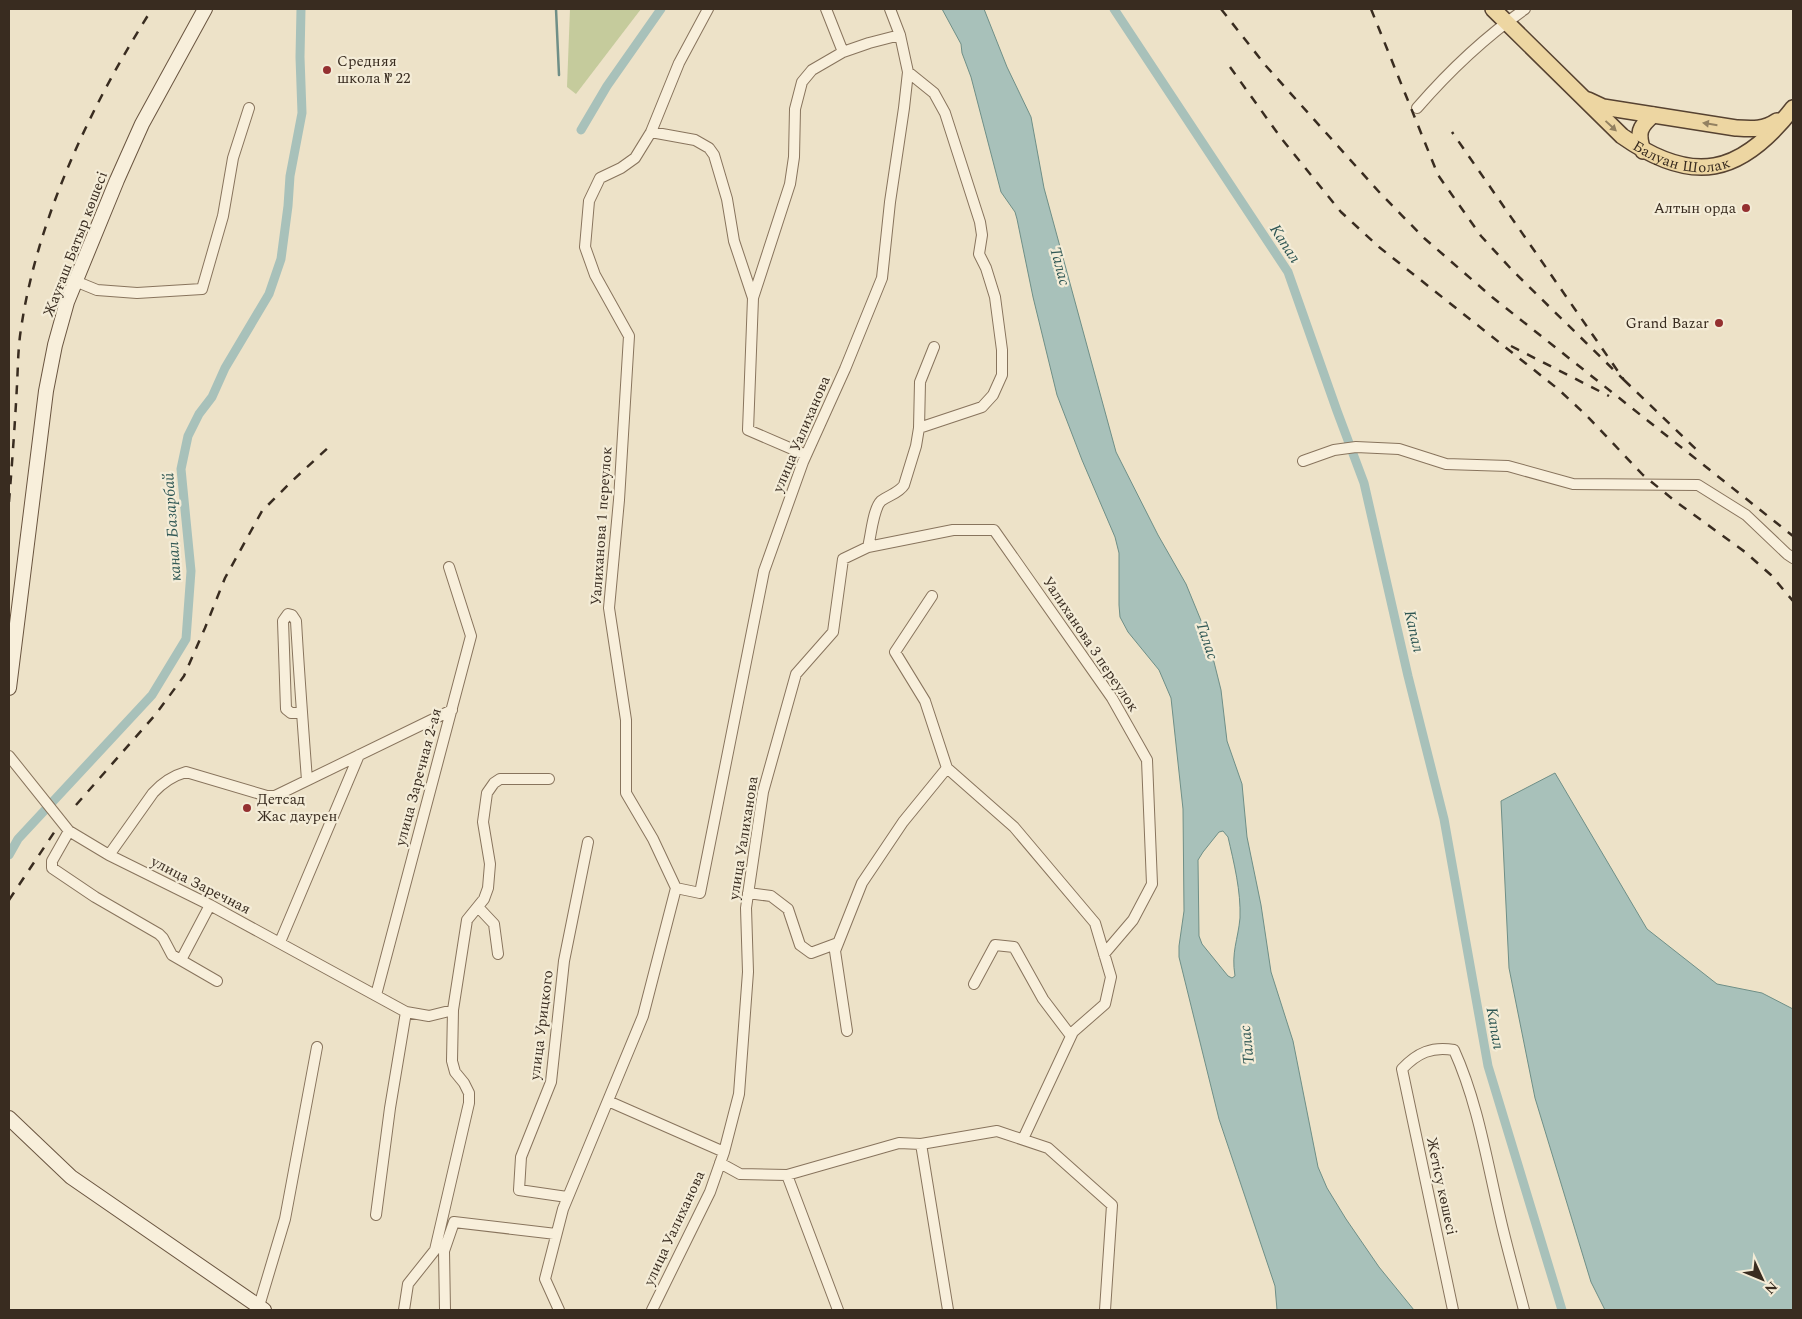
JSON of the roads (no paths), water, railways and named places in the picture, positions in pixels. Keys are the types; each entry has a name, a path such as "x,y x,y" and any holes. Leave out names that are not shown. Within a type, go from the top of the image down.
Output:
{"main road":[{"name":"Жауғаш Батыр көшесі","path":"9,688 46,391 55,345 67,302 142,124 205,9"},
{"path":"1493,9 1576,92 1603,107 1736,128 1758,129 1771,125 1791,110"},
{"name":"Балуан Шолак","path":"1576,92 1622,136 1643,151 1665,161 1699,168 1729,163 1744,155 1758,145 1791,110"},
{"path":"1643,151 1639,140 1640,131 1646,121 1654,115"},
{"path":"1736,128 1745,145 1744,155"},
{"path":"9,1118 71,1178 262,1308"}],"street":[{"name":"Уалиханова 1 переулок","path":"676,888 653,839 626,793 626,720 609,608 619,500 629,336 595,275 585,246 589,201 600,178 621,168 634,158 651,132 679,63 708,9"},
{"path":"826,9 843,52"},
{"name":"улица Уалиханова","path":"676,888 700,893 764,571 806,455 845,369 882,278 890,202 908,72 902,53 900,35 890,9"},
{"path":"1417,108 1443,77 1506,22 1525,9"},
{"path":"806,455 748,430 753,298 790,184 794,157 794,109 797,94 802,82 812,70 843,52 900,35"},
{"path":"908,72 934,94 945,113 980,222 982,235 979,254 986,268 995,297 1002,350 1002,375 997,387 982,407 919,428"},
{"path":"75,281 97,290 137,293 202,289 223,216 233,158 249,108"},
{"path":"651,132 695,140 708,148 714,155 727,199 734,241 753,298"},
{"path":"868,548 876,508 882,500 901,490 904,485 916,446 919,428 920,382 934,347"},
{"path":"1303,461 1334,450 1356,447 1399,449 1446,464 1508,466 1573,484 1698,485 1746,515 1793,558"},
{"name":"Уалиханова 3 переулок","path":"868,548 953,530 994,530 1112,698 1147,760 1152,884 1133,920 1104,954"},
{"name":"улица Уалиханова","path":"652,1310 710,1192 724,1152 739,1094 748,972 746,908 748,893 763,792 796,674 833,632 843,560 868,548"},
{"name":"улица Заречная 2-ая","path":"376,995 471,636 449,567"},
{"path":"932,596 895,652 925,701 947,768 1014,827 1094,922 1111,977 1104,1004 1073,1032 1023,1139"},
{"path":"302,713 291,713 286,709 283,621 288,614 292,614 296,621 307,780"},
{"path":"284,674 299,674"},
{"path":"109,855 153,793 176,774 186,772 266,796 275,796 452,710"},
{"path":"280,942 359,755"},
{"name":"улица Заречная","path":"9,756 68,831 109,855 280,942 406,1012 429,1016 452,1010"},
{"path":"847,1031 835,951 838,943 862,883 904,822 947,768"},
{"path":"404,1310 408,1284 434,1250 469,1103 469,1093 455,1072 452,1061 452,1010 467,920 484,899 488,888 490,864 483,822 487,792 489,787 500,779 549,779"},
{"path":"68,831 52,861 52,868 94,897 159,934 172,955 217,981"},
{"name":"улица Урицкого","path":"566,1197 519,1190 519,1182 521,1157 551,1082 564,961 588,842"},
{"path":"559,1310 545,1279 566,1197 643,1016 676,888"},
{"path":"748,893 771,896 788,909 800,945 811,953 838,943"},
{"path":"181,960 210,905"},
{"path":"478,907 494,924 498,954"},
{"path":"974,984 995,945 1014,948 1043,999 1071,1036"},
{"path":"376,1214 390,1108 406,1012"},
{"path":"262,1308 285,1219 317,1047"},
{"name":"Жетісу көшесі","path":"1453,1310 1402,1069 1411,1059 1422,1053 1440,1048 1454,1050 1464,1072 1524,1310"},
{"path":"608,1101 724,1152"},
{"path":"720,1163 740,1174 787,1175 899,1143 920,1144 997,1131 1048,1148 1112,1205 1105,1310"},
{"path":"920,1144 948,1310"},
{"path":"787,1175 838,1310"},
{"path":"445,1310 444,1251 454,1222 556,1234"}],"water":[{"name":"Талас","path":"942,9 984,9 1007,67 1031,117 1044,188 1116,452 1158,535 1186,584 1202,623 1221,690 1227,741 1242,784 1247,837 1261,905 1271,972 1293,1041 1318,1167 1327,1188 1346,1219 1379,1267 1414,1310 1277,1310 1275,1286 1219,1119 1179,957 1184,911 1183,809 1171,698 1159,670 1128,632 1120,617 1119,553 1115,537 1057,395 1033,297 1017,219 1015,212 1001,192 961,44","holes":["1223,831 1228,837 1237,877 1240,908 1234,953 1235,976 1232,978 1228,976 1202,944 1199,936 1198,860 1219,832"]},
{"path":"1555,773 1647,929 1717,984 1762,993 1793,1009 1793,1310 1605,1310 1591,1282 1535,1098 1509,968 1501,801"}],"waterway":[{"name":"канал Базарбай","path":"9,855 18,839 152,695 186,639 191,571 181,469 188,436 199,414 212,397 225,368 269,294 281,259 290,176 302,113 301,9"},
{"path":"556,9 559,75"},
{"path":"581,130 607,86 661,9"},
{"name":"Капал","path":"1114,9 1288,272 1364,483 1408,676 1444,819 1488,1066 1562,1310"}],"railway":[{"path":"9,502 20,336 29,287 40,245 54,204 88,122 108,83 152,9"},
{"path":"1221,9 1266,66 1380,193 1424,238 1492,297 1793,536"},
{"path":"1371,9 1438,175 1481,236 1513,271 1624,380 1452,132"},
{"path":"1230,67 1281,138 1341,212 1379,247 1558,389 1587,416 1643,475 1745,552 1771,575 1793,601"},
{"path":"1511,346 1609,396"},
{"path":"1624,380 1698,451"},
{"path":"76,805 156,714 184,676 225,578 262,511 331,445"},
{"path":"9,900 55,831"}],"place":[{"name":"Средняя школа № 22","path":"327,70"},
{"name":"Алтын орда","path":"1746,208"},
{"name":"Grand Bazar","path":"1719,323"},
{"name":"Детсад Жас даурен","path":"247,808"}]}
